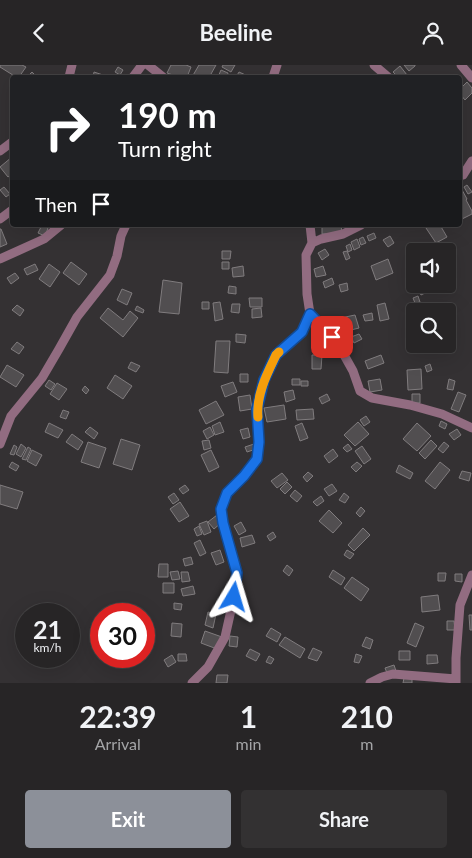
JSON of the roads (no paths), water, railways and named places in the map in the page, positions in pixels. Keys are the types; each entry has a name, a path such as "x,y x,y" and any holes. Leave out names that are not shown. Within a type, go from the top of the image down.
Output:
{"street":[{"path":"134,75 142,65"},
{"path":"148,65 160,75"},
{"path":"461,65 472,79"},
{"path":"462,175 472,161"},
{"path":"0,259 44,239 59,227"},
{"path":"0,444 11,416 42,378 77,317 110,275 125,227"},
{"path":"192,683 208,667 225,637 234,597 237,573 221,509 227,493 257,459 259,442 257,409 264,380 276,355 302,332 310,314 307,294 306,255 312,243 310,227"},
{"path":"312,243 320,239 343,234 357,227"},
{"path":"310,314 339,346 353,371 360,391 372,398 410,405 442,414 472,428"},
{"path":"370,683 393,674 456,681 460,605 472,575"}]}
